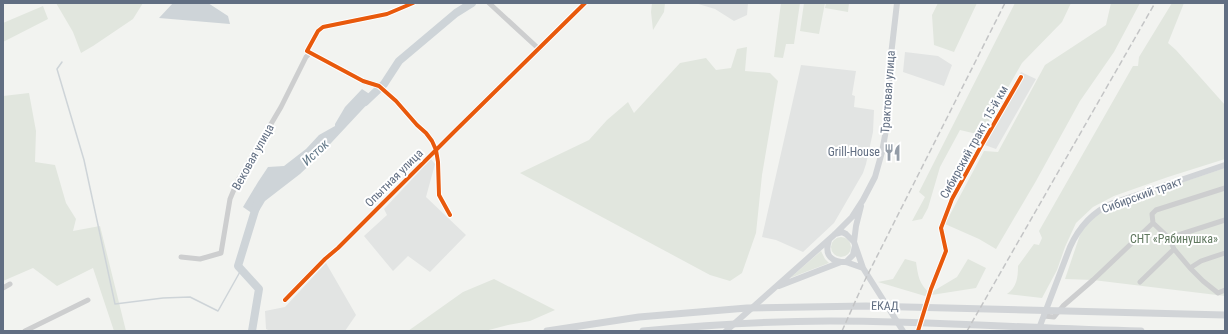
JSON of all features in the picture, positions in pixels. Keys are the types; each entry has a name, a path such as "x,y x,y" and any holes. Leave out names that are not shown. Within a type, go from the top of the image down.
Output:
{"highway":[{"name":"ЕКАД","path":"547,331 639,316 741,309 866,306 1225,315"},
{"name":"ЕКАД","path":"643,331 700,326 781,322 852,321 953,323 1141,331"}],"main road":[{"name":"Трактовая улица","path":"863,200 875,176 882,152 886,130 890,64 897,3"},
{"name":"Сибирский тракт","path":"1038,331 1075,236 1096,212 1113,203 1225,165"},
{"path":"726,331 852,217 863,200"},
{"path":"776,287 806,274 844,262 853,255 856,226 863,200"},
{"path":"863,268 844,262 836,262 830,258 826,248 831,237 842,232 846,234 854,244 863,268 903,331"}],"street":[{"name":"Вековая улица","path":"181,257 200,259 221,253 230,200 238,180 281,107 318,31 323,27 387,14 413,3"},
{"path":"490,3 539,49"},
{"name":"Опытная улица","path":"285,300 585,3"},
{"path":"309,52 364,81 381,88 426,132 436,150 439,195 450,215"},
{"name":"Сибирский тракт, 15-й км","path":"918,331 931,289 946,251 941,228 952,199 1021,76"},
{"path":"1225,188 1156,210 1152,214 1153,223 1169,238 1174,249 1190,268 1218,293 1225,290"},
{"path":"1169,238 1225,220"},
{"path":"1044,316 1054,317 1063,306 1153,223"},
{"path":"1140,282 1174,249"},
{"path":"1190,268 1201,261 1225,252"},
{"path":"3,288 10,284"},
{"path":"25,331 88,300"}],"shaded area":[{"path":"695,3 748,3 747,15 734,21 715,9"},
{"path":"905,52 938,56 952,65 944,86 903,72"},
{"path":"801,65 856,71 852,95 855,96 854,107 874,110 873,132 863,173 834,223 803,252 776,240 762,237"},
{"path":"1021,72 1036,79 996,149 979,143"},
{"path":"431,159 435,164 426,197 466,235 430,272 408,256 393,271 364,236 387,215 384,209"},
{"path":"326,263 356,315 345,331 270,331 266,329 265,311 285,307"}],"green space":[{"path":"56,3 143,3 133,19 81,53 73,32"},
{"path":"652,3 665,3 664,12 653,30 651,12"},
{"path":"781,3 800,3 794,44 786,44 783,58 774,57"},
{"path":"804,3 825,3 819,34 800,31"},
{"path":"826,3 849,3 848,12 825,8"},
{"path":"938,3 977,3 954,52 934,45 932,15"},
{"path":"1015,3 1071,3 1062,22 1022,63 981,135 960,130 940,167 928,208 922,219 912,221 925,197 919,192"},
{"path":"1111,3 1140,3 1114,52 1080,101 1036,181 996,249 979,239 945,224 984,151 998,152 1045,65 1106,25"},
{"path":"1172,3 1184,3 1168,43 1225,105 1225,159 1114,196 1093,207 1076,223 1065,247 1057,270 1042,298 1007,294 1016,282 1018,266 1034,244 1039,245 1042,238 1039,231 1133,66 1138,66 1139,57"},
{"path":"43,6 48,19 3,42 3,23"},
{"path":"747,47 745,71 770,73 778,81 762,175 756,233 742,273 730,281 710,275 520,173 589,140 607,120 628,102 634,113 680,63 706,58 716,70 731,68 737,49"},
{"path":"29,93 36,131 35,162 55,165 66,203 76,219 73,231 100,226 126,331 114,331 93,268 57,286 33,268 3,281 3,96"},
{"name":"СНТ «Рябинушка»","path":"1225,168 1225,296 1093,280 1065,279 1082,229 1097,215 1111,206"},
{"path":"837,237 845,237 851,243 851,251 845,257 837,257 831,251 831,243"},
{"path":"821,251 829,263 790,278"},
{"path":"905,259 916,262 921,283 930,293 957,277 968,259 986,268 976,288 925,296 878,282 893,279"},
{"path":"494,279 555,310 530,321 485,331 408,331 463,292"}],"water":[{"path":"173,3 208,3 228,16 230,24 159,18"},
{"path":"362,89 374,97 318,157 300,174 265,201 256,216 243,207 268,167 284,166 306,149 319,135 335,126 345,107"}],"waterway":[{"name":"Исток","path":"365,102 384,84 399,61 456,13 472,3"},
{"path":"62,62 57,69 84,160 115,304 163,298 190,297 218,311 241,270"},
{"name":"Исток","path":"252,331 259,289 238,266 257,204"}],"railway":[{"path":"842,331 864,282 1005,3"},
{"path":"967,331 1155,3"}],"cycle path":[{"path":"413,3 387,14 323,27 318,31 307,51 363,81 379,86 396,101 426,133 436,150 439,195 450,215"},
{"path":"285,300 585,3"},
{"path":"918,331 931,289 946,251 941,228 952,199 1021,77"}],"place":[{"name":"Grill-House","path":"893,152"}]}
